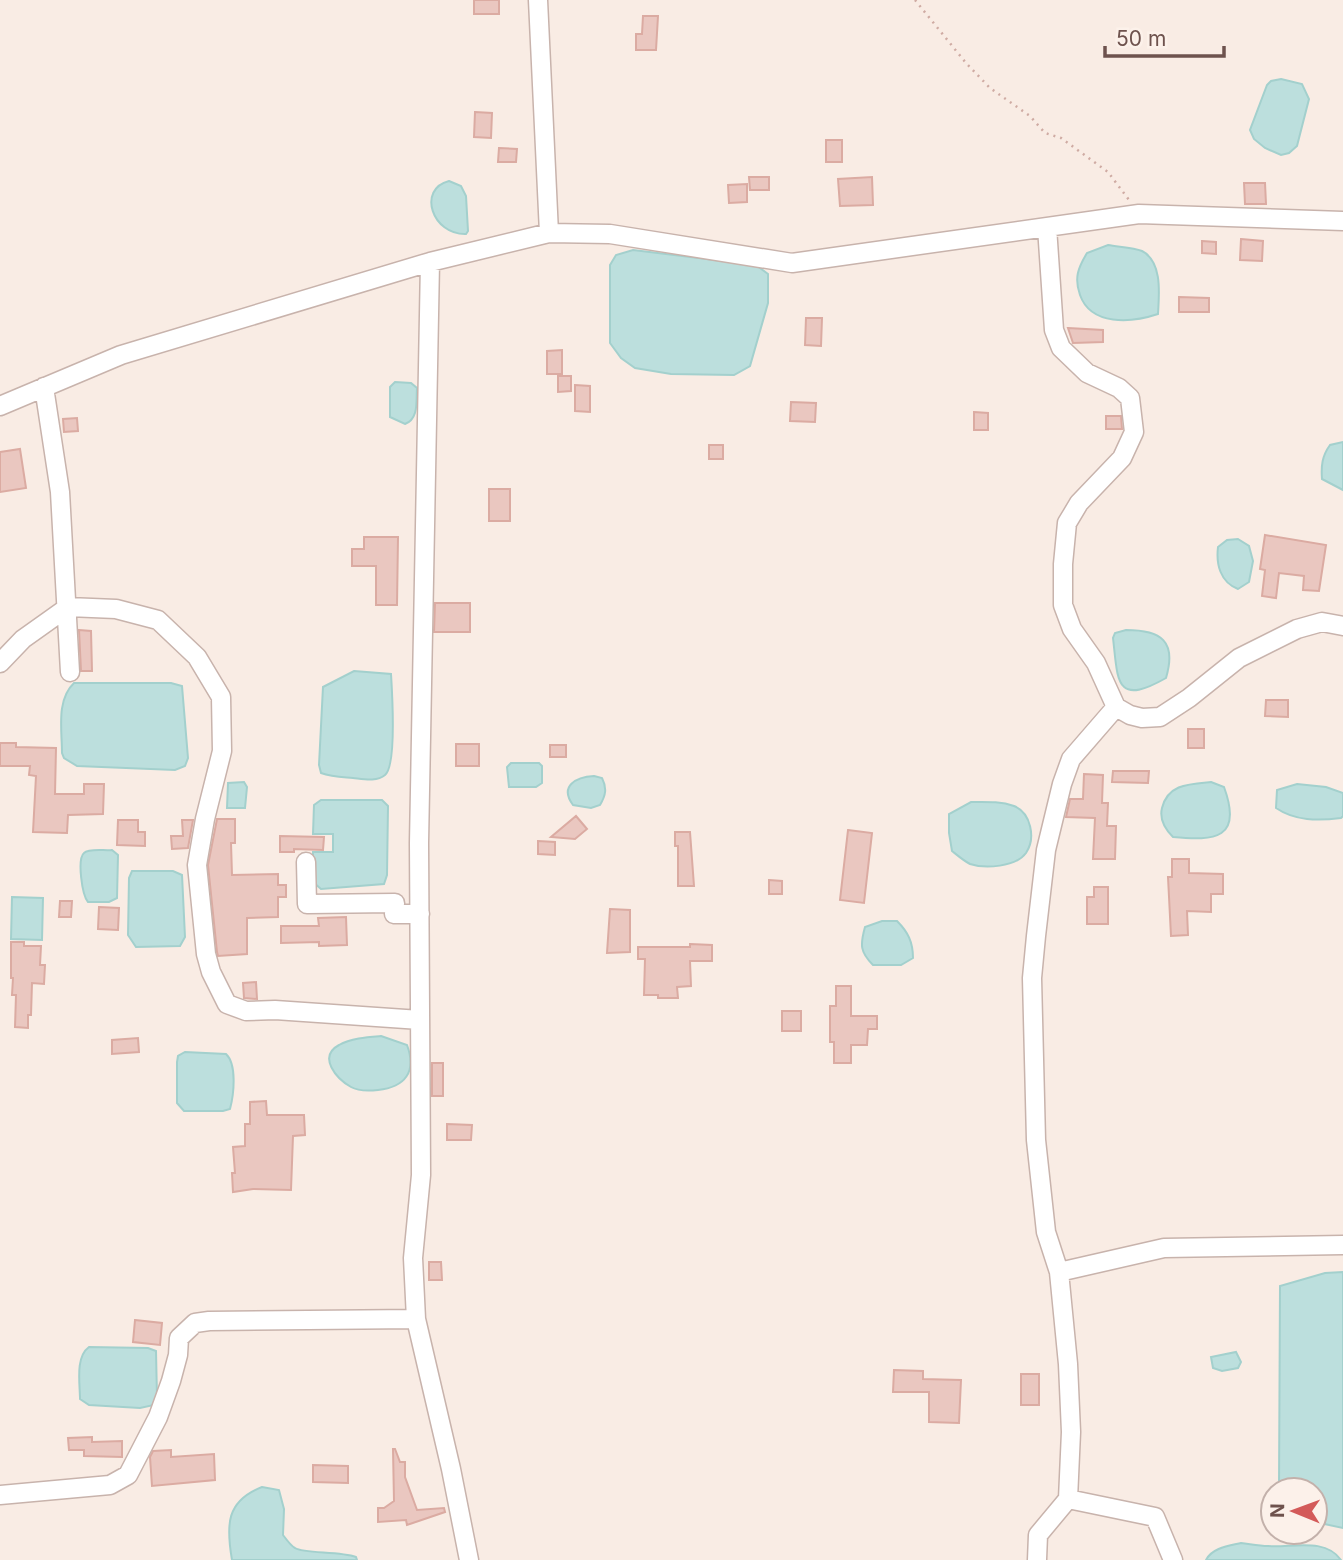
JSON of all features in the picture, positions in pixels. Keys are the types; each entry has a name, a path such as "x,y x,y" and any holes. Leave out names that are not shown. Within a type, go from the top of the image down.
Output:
{"street":[{"path":"538,0 549,233"},
{"path":"0,406 121,355 430,262 549,233 610,234 792,263 1139,214 1343,221"},
{"path":"1047,227 1054,330 1060,348 1087,373 1119,388 1130,398 1134,432 1122,458 1079,503 1067,523 1063,564 1063,605 1072,629 1096,663 1116,707 1142,718 1160,717 1189,698 1239,658 1297,629 1322,622 1343,626"},
{"path":"430,262 420,914 421,1175 413,1258 416,1319 469,1560"},
{"path":"44,387 60,492 70,672"},
{"path":"0,663 23,639 68,607 116,609 158,620 197,657 221,697 222,751 197,865 206,954 211,972 227,1004 246,1011 275,1010 420,1020"},
{"path":"1037,1560 1038,1535 1068,1499 1071,1433 1068,1364 1059,1272 1046,1232 1037,1140 1032,978 1046,850 1062,784 1071,759 1116,707"},
{"path":"306,862 307,904 395,904 394,914 420,914"},
{"path":"1059,1272 1164,1248 1343,1245"},
{"path":"0,1495 110,1485 128,1475 158,1417 178,1355 179,1338 195,1323 233,1320 295,1322 416,1319"},
{"path":"1068,1499 1155,1517 1173,1560"}],"path":[{"path":"915,0 990,89 1030,117 1045,133 1061,138 1108,172 1139,214"}],"water":[{"path":"1281,79 1302,84 1309,99 1297,146 1289,153 1281,155 1265,148 1254,139 1250,130 1267,85 1271,81"},
{"path":"449,181 461,186 466,196 466,234 444,227 433,211 433,193"},
{"path":"1108,245 1142,251 1149,256 1157,271 1158,314 1113,320 1102,317 1085,305 1078,289 1079,268 1087,253"},
{"path":"633,250 756,265 768,274 768,303 750,366 734,375 671,374 635,368 621,358 610,343 610,265 616,255"},
{"path":"395,382 411,383 417,388 415,414 405,424 390,417 390,387"},
{"path":"1343,442 1343,490 1322,479 1322,470 1330,445"},
{"path":"1238,539 1249,546 1253,561 1249,582 1238,589 1223,577 1219,566 1218,547 1227,540"},
{"path":"1126,630 1149,632 1163,640 1169,655 1166,678 1137,690 1122,685 1116,666 1113,638 1115,633"},
{"path":"354,671 391,674 391,757 385,775 378,779 329,775 321,773 319,765 323,687"},
{"path":"74,683 171,683 182,686 188,758 185,766 175,770 77,766 64,758 62,707 68,690"},
{"path":"511,763 539,763 542,766 542,783 536,787 509,787 507,767"},
{"path":"581,778 602,778 605,785 605,795 600,805 591,808 573,805 569,798 569,788"},
{"path":"244,782 247,787 245,808 227,808 228,783"},
{"path":"1211,782 1224,787 1230,817 1227,827 1213,837 1173,837 1165,827 1161,812 1169,794 1180,787"},
{"path":"1297,784 1326,787 1343,793 1343,816 1315,820 1291,815 1276,808 1277,790"},
{"path":"321,800 382,800 388,806 387,875 384,884 321,889 313,882 313,852 333,852 333,834 313,834 314,805"},
{"path":"971,802 1009,804 1020,809 1028,820 1031,833 1029,847 1021,858 1000,866 984,866 970,864 952,851 949,814"},
{"path":"112,850 118,855 117,898 109,902 88,902 81,877 82,857 90,851"},
{"path":"132,871 173,871 182,875 185,937 180,946 136,947 128,935 129,878"},
{"path":"12,897 43,898 42,940 11,939"},
{"path":"882,921 897,921 901,925 911,942 913,958 901,965 873,965 863,952 862,939 865,927"},
{"path":"381,1036 407,1045 410,1063 406,1077 395,1086 378,1090 367,1091 351,1087 332,1068 329,1061 333,1050 349,1041"},
{"path":"185,1052 226,1054 233,1072 230,1109 184,1111 177,1103 177,1062 178,1056"},
{"path":"1343,1272 1343,1528 1329,1525 1329,1476 1279,1476 1280,1286 1325,1273"},
{"path":"89,1347 148,1348 156,1351 157,1398 154,1405 140,1408 89,1405 80,1399 80,1364"},
{"path":"1236,1352 1241,1362 1238,1368 1222,1371 1213,1368 1211,1357"},
{"path":"262,1487 279,1490 284,1509 283,1535 293,1547 306,1551 349,1555 357,1560 232,1560 229,1536 231,1516 241,1499"},
{"path":"1241,1543 1259,1546 1317,1546 1326,1548 1341,1560 1206,1560 1216,1550"}],"building":[{"path":"474,0 499,0 499,14 474,14"},
{"path":"643,16 658,16 656,50 636,50 636,34 642,34"},
{"path":"475,112 492,113 491,138 474,137"},
{"path":"826,140 842,140 842,162 826,162"},
{"path":"499,148 517,149 516,162 498,162"},
{"path":"749,177 769,177 769,190 750,190"},
{"path":"872,177 873,205 840,206 838,179"},
{"path":"1244,183 1265,183 1266,204 1245,204"},
{"path":"747,184 747,202 729,203 728,185"},
{"path":"1241,239 1263,241 1262,261 1240,260"},
{"path":"1202,241 1216,242 1216,254 1202,253"},
{"path":"1179,297 1209,298 1209,312 1179,312"},
{"path":"806,318 822,318 821,346 805,345"},
{"path":"1068,328 1103,330 1103,342 1073,343"},
{"path":"562,350 562,374 547,374 547,351"},
{"path":"558,376 571,376 571,391 558,392"},
{"path":"575,385 590,386 590,412 575,411"},
{"path":"791,402 816,403 815,422 790,421"},
{"path":"974,412 988,413 988,430 974,430"},
{"path":"1106,416 1121,416 1122,429 1106,429"},
{"path":"77,418 78,431 64,432 63,419"},
{"path":"709,445 723,445 723,459 709,459"},
{"path":"20,449 26,488 0,492 0,452"},
{"path":"489,489 510,489 510,521 489,521"},
{"path":"1265,535 1326,545 1319,591 1303,590 1304,576 1279,573 1276,598 1262,596 1265,570 1260,569"},
{"path":"364,537 398,537 397,605 376,605 376,566 352,566 352,549 364,549"},
{"path":"435,603 470,603 470,632 434,632"},
{"path":"79,630 91,631 92,671 81,671"},
{"path":"1266,700 1288,700 1288,717 1265,716"},
{"path":"1188,729 1204,729 1204,748 1188,748"},
{"path":"0,743 16,743 16,747 56,748 55,794 84,794 84,784 104,784 103,814 68,815 67,833 33,832 36,776 29,775 30,766 0,766"},
{"path":"456,744 479,744 479,766 456,766"},
{"path":"550,745 566,745 566,757 550,757"},
{"path":"1113,771 1149,771 1148,783 1112,782"},
{"path":"1084,774 1103,775 1102,803 1108,803 1107,826 1116,826 1115,859 1093,859 1095,818 1066,817 1070,799 1083,799"},
{"path":"576,816 587,829 575,839 551,837"},
{"path":"217,819 235,819 235,843 231,843 232,875 278,874 278,885 286,885 286,897 278,897 278,917 247,918 247,954 218,956 217,952 208,865"},
{"path":"118,820 138,820 138,832 145,832 145,846 117,845"},
{"path":"182,820 193,820 188,848 172,849 171,836 183,836"},
{"path":"848,830 872,833 864,903 840,900"},
{"path":"675,832 690,832 694,886 678,886 678,846 675,846"},
{"path":"280,836 324,837 323,850 294,849 294,852 280,852"},
{"path":"538,841 555,842 555,855 538,854"},
{"path":"1172,859 1189,859 1189,873 1223,874 1223,894 1211,894 1211,912 1187,911 1188,935 1171,936 1168,877 1172,877"},
{"path":"769,880 782,881 782,894 769,894"},
{"path":"1094,887 1108,887 1108,924 1087,924 1087,897 1094,897"},
{"path":"60,901 72,901 71,917 59,917"},
{"path":"99,907 119,908 118,930 98,929"},
{"path":"610,909 630,910 630,952 607,953"},
{"path":"346,917 347,945 319,946 319,942 281,943 281,926 319,926 318,918"},
{"path":"11,942 24,942 24,946 41,946 40,965 45,965 44,984 32,983 28,1028 15,1027 16,995 12,995"},
{"path":"690,944 712,945 712,961 690,961 691,986 677,987 678,998 644,995 645,959 638,959 638,947 690,947"},
{"path":"256,982 257,999 244,998 243,983"},
{"path":"836,986 851,986 851,1016 877,1016 877,1029 868,1029 867,1045 851,1045 851,1063 834,1063 834,1042 830,1042 830,1006 836,1006"},
{"path":"782,1011 801,1011 801,1031 782,1031"},
{"path":"138,1038 139,1052 112,1054 112,1040"},
{"path":"432,1063 443,1063 443,1096 432,1096"},
{"path":"266,1101 267,1115 304,1115 305,1135 293,1136 291,1190 253,1189 233,1192 233,1147 245,1146 245,1124 250,1124 250,1102"},
{"path":"447,1124 472,1125 471,1140 447,1140"},
{"path":"429,1262 441,1262 442,1280 429,1280"},
{"path":"135,1320 162,1323 160,1345 133,1342"},
{"path":"894,1370 923,1371 923,1379 961,1380 959,1423 929,1422 929,1392 893,1392"},
{"path":"1021,1374 1039,1374 1039,1405 1021,1405"},
{"path":"92,1437 92,1442 122,1441 122,1457 84,1456 84,1450 69,1450 68,1438"},
{"path":"393,1449 400,1462 405,1462 405,1477 417,1510 444,1508 445,1512 407,1525 406,1520 378,1522 378,1508 384,1508 394,1501"},
{"path":"171,1450 171,1457 214,1454 215,1480 152,1486 150,1457 153,1451"},
{"path":"313,1465 348,1466 348,1483 313,1482"}]}
